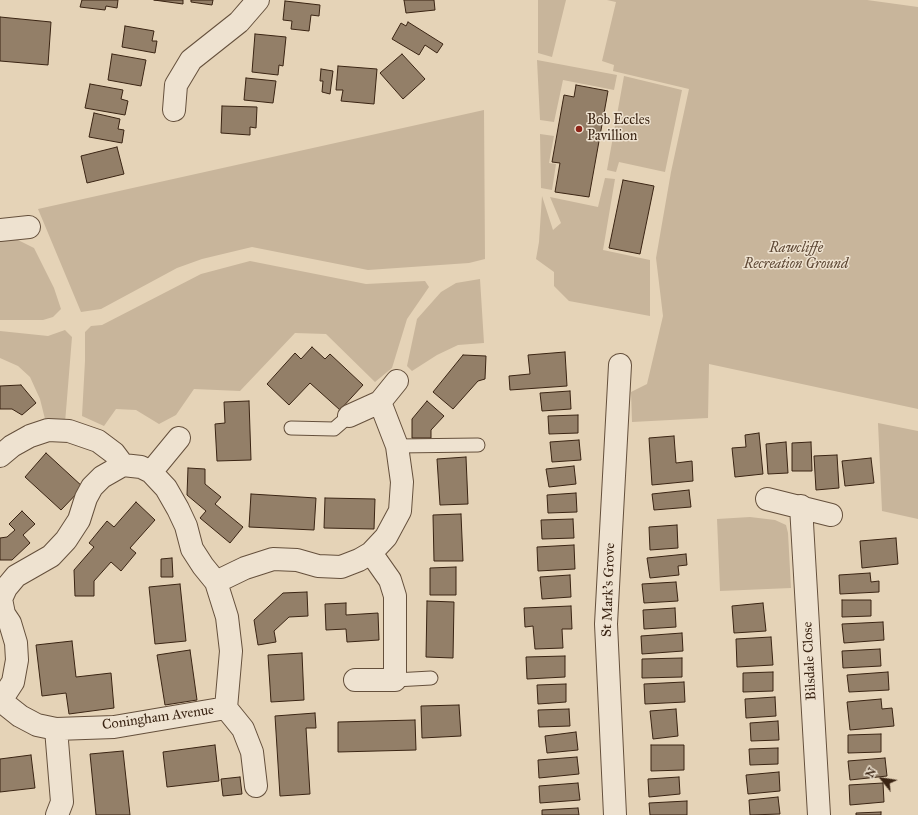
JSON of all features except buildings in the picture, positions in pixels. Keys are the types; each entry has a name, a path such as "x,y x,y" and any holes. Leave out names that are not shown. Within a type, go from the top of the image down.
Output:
{"street":[{"path":"174,110 176,85 191,60 239,22 258,0"},
{"path":"0,230 29,227"},
{"name":"St Mark's Grove","path":"615,815 606,624 620,365"},
{"path":"349,416 380,402 397,381"},
{"path":"216,582 245,568 273,559 297,560 318,566 341,567 359,560 371,553 386,537 400,511 402,482 397,446 380,402"},
{"path":"0,456 12,446 30,436 48,430 69,431 98,441 114,453 123,465"},
{"path":"151,472 179,438"},
{"name":"Coningham Avenue","path":"226,708 114,727 56,728 37,725 20,716 0,702 13,682 17,660 16,643 10,623 4,614 0,599 6,588 16,576 51,556 66,540 79,520 86,498 92,487 102,477 123,465 141,467 151,472 166,488 186,526 192,549 216,582 227,617 231,651 226,708 243,730 252,752 256,786"},
{"path":"767,499 832,514"},
{"name":"Bilsdale Close","path":"801,506 819,815"},
{"path":"355,680 395,680 395,596 390,580 371,553"},
{"path":"56,728 62,802 57,815"}],"lane":[{"path":"291,428 334,429 349,416"},
{"path":"397,446 478,445"},
{"path":"395,680 431,678"}],"green space":[{"path":"538,0 566,0 552,57 538,53"},
{"name":"Rawcliffe Recreation Ground","path":"607,0 867,0 918,7 918,409 709,364 708,418 632,422 631,392 647,384 663,316 656,258 671,172 689,89 613,71 614,65 602,61 616,2"},
{"path":"537,60 617,75 614,90 563,80 554,122 540,120"},
{"path":"624,76 682,90 665,172 619,162 616,172 607,170"},
{"path":"484,110 485,259 469,263 368,270 252,247 202,259 177,268 101,309 81,312 38,209"},
{"path":"540,134 554,136 549,163 556,164 552,190 541,188"},
{"path":"605,178 615,179 603,250 650,260 650,316 569,301 554,286 554,272 536,259 539,242 542,196 553,230 561,223 550,197 598,207"},
{"path":"14,238 34,248 54,288 61,309 53,317 43,320 0,320 0,239"},
{"path":"250,261 366,284 425,281 429,287 407,319 392,368 375,382 326,334 295,333 240,391 194,389 176,415 159,424 136,410 116,409 104,426 82,416 85,332 91,326 102,325 201,274"},
{"path":"480,279 484,343 458,345 437,355 412,371 407,366 417,319 441,292 456,283"},
{"path":"65,330 72,337 65,423 46,423 40,399 30,377 18,366 0,358 0,331 48,336"},
{"path":"878,423 918,431 918,519 882,511"},
{"path":"750,517 775,520 786,525 788,533 791,588 720,591 717,519"}],"place":[{"name":"Bob Eccles Pavillion","path":"579,129"}]}
